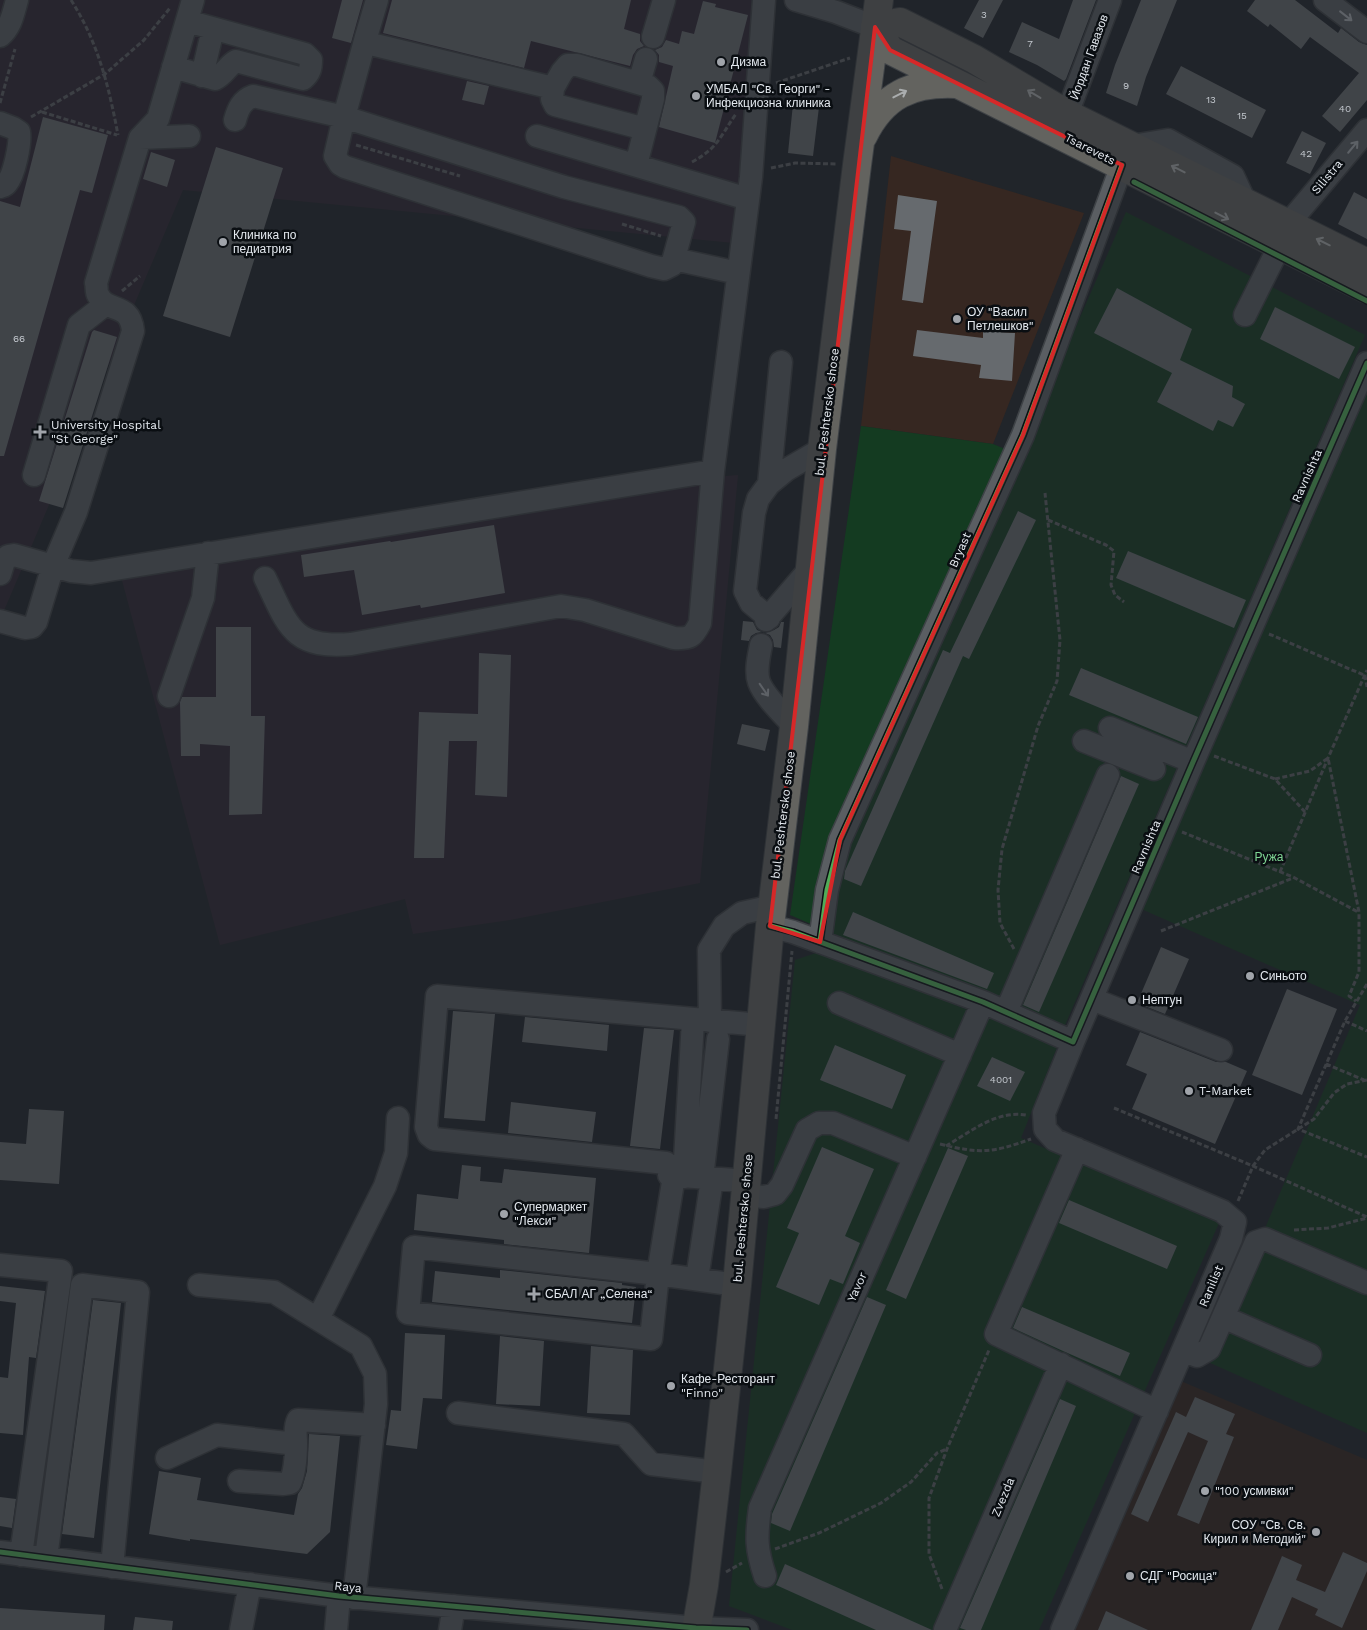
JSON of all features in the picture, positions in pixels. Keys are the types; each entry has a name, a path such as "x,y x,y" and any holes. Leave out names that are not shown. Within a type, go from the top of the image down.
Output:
{"main road":[{"name":"bul. Peshtersko shose","path":"696,1629 704,1585 737,1285 772,916 794,726 822,449 879,0"},
{"name":"Tsarevets","path":"1367,263 1284,235 1127,156 1067,114 974,59 900,22 875,27 890,50 959,84 1127,156 1246,204 1284,235 1367,289"},
{"path":"858,154 871,120 884,104 898,94 919,86 938,83 959,84"}],"street":[{"path":"0,7 2,0"},
{"path":"8,42 5,32 10,24 17,0"},
{"path":"235,120 239,107 248,98 253,96 344,117 564,187 679,217 684,222 672,265 664,269 650,266 340,164 335,156 344,117 377,0"},
{"path":"653,37 664,0"},
{"path":"265,578 286,621 298,634 310,642 333,646 561,606 585,610 674,638 685,639 694,634 700,623 713,471 749,188 764,0"},
{"path":"796,0 836,12 875,27"},
{"name":"Йордан Гавазов","path":"1067,114 1110,0"},
{"path":"1325,0 1367,32"},
{"path":"0,621 25,628 32,627 36,622 53,566 76,512 132,330 132,320 124,311 106,304 98,295 96,283 140,138 158,119 173,67 184,9 213,29 305,54 311,60 308,75 303,78 236,61 219,77 214,79 173,67"},
{"path":"202,76 213,29"},
{"path":"366,38 371,44 553,88"},
{"path":"639,83 646,59"},
{"path":"636,165 653,99 653,91 648,86 577,64 568,65 553,88 552,99 555,105 645,129"},
{"path":"0,187 6,185 10,178 20,140 19,132 7,125"},
{"name":"Silistra","path":"1245,315 1284,235 1367,130"},
{"path":"140,138 189,136"},
{"path":"538,136 636,165 749,188"},
{"name":"Bryast","path":"820,942 827,890 840,840 1023,435 1127,156"},
{"path":"674,259 738,274"},
{"path":"34,475 79,325 106,304"},
{"path":"769,484 781,362"},
{"name":"Ravnishta","path":"1073,1042 1195,756 1366,366"},
{"path":"809,570 767,619 747,599 745,591 754,514 758,498 769,484 786,470 822,449"},
{"path":"0,574 4,561 8,556 14,555 80,573 91,572 713,471"},
{"path":"169,696 203,598 208,553"},
{"path":"761,645 759,682 764,691 794,726"},
{"path":"1084,741 1115,738 1195,756"},
{"path":"1115,738 1154,770"},
{"path":"1006,1012 1108,775"},
{"path":"697,1279 693,1178 707,1027 709,950 724,926 742,913 772,916 793,932 983,1002 1073,1042 1044,1113 1046,1125 1055,1140 1222,1211 1230,1219"},
{"path":"693,1178 666,1163 434,1139 429,1135 426,1127 437,996 707,1027 761,1025"},
{"path":"1092,999 1221,1050"},
{"name":"Yavor","path":"765,1576 758,1555 757,1531 760,1508 983,1002"},
{"path":"839,1003 960,1055"},
{"path":"707,1027 693,1178 658,1274 651,1339 408,1313 414,1247 658,1274 737,1285"},
{"path":"318,1319 384,1186 396,1152 398,1118"},
{"path":"429,1152 693,1178 746,1188 764,1197 775,1194 782,1185 807,1130 819,1122 833,1123 918,1149"},
{"path":"1077,1149 996,1334 1157,1411"},
{"name":"Ranilist","path":"1062,1630 1231,1239 1235,1222 1230,1219"},
{"path":"1183,1350 1197,1356 1209,1349 1256,1242 1265,1239 1367,1282"},
{"path":"0,1265 61,1270 10,1553"},
{"path":"46,1558 82,1285 138,1292 112,1566"},
{"path":"200,1285 274,1292 361,1346 375,1374 376,1404 374,1425 347,1597 336,1630"},
{"path":"1223,1317 1310,1355"},
{"name":"Zvezda","path":"948,1623 1061,1364"},
{"path":"458,1413 624,1434 651,1464 717,1472"},
{"path":"239,1481 290,1483 293,1477 296,1444 295,1426 298,1420 374,1425"},
{"path":"167,1458 217,1435 296,1444"},
{"name":"Raya","path":"10,1553 347,1597 454,1606 610,1625 696,1629"},
{"path":"241,1630 250,1584"},
{"path":"450,1630 454,1606"},
{"path":"696,1629 747,1630"}],"path":[{"path":"71,0 96,47 105,74 118,135"},
{"path":"7,125 41,112 105,74 184,9"},
{"path":"0,103 8,42"},
{"path":"849,59 850,51"},
{"path":"41,112 118,135 140,138"},
{"path":"749,188 774,167 858,154"},
{"path":"1025,970 1000,923 998,890 1002,849 1038,726 1057,682 1060,640 1045,493"},
{"path":"1048,519 1106,545 1114,551 1111,586 1115,594 1124,602"},
{"path":"1252,626 1366,676"},
{"path":"1367,670 1367,687"},
{"path":"1280,872 1328,758 1366,676"},
{"path":"1195,756 1276,779 1310,772 1328,758"},
{"path":"1328,758 1358,912 1359,972 1349,996 1356,1002"},
{"path":"1276,779 1305,812"},
{"path":"1166,825 1293,877 1358,912"},
{"path":"1161,931 1293,877"},
{"path":"1298,1129 1345,1021 1367,984"},
{"path":"1345,1021 1367,1031"},
{"path":"1326,1064 1366,1080"},
{"path":"1230,1219 1254,1166 1265,1150 1314,1119 1334,1093 1348,1084 1366,1080"},
{"path":"1114,1108 1254,1166 1367,1217"},
{"path":"946,1146 989,1121 1005,1115 1018,1114 1046,1125"},
{"path":"918,1149 946,1146 977,1152 994,1150 1010,1146 1046,1125"},
{"path":"1298,1129 1367,1157"},
{"path":"1287,1230 1328,1228 1367,1217"},
{"path":"948,1623 928,1554 929,1498 947,1449 996,1334"},
{"path":"704,1585 758,1555 819,1533 881,1502 911,1482 937,1453 947,1449"}],"highlighted area":[{"path":"875,27 890,50 1122,165 1023,435 840,840 820,942 770,926"}],"shaded area":[{"name":"University Hospital \"St George\"","path":"0,0 772,0 734,243 183,190 0,620"},
{"name":"ОУ \"Васил Петлешков\"","path":"891,156 1084,213 993,444 861,426"},
{"path":"738,475 700,883 510,920 413,934 405,899 220,945 120,573 692,479"},
{"path":"1176,1379 1367,1460 1367,1630 1069,1630"}],"green space":[{"path":"1126,212 1365,335 1062,1032 790,915 861,426 993,444 1020,455"},
{"name":"Ружа","path":"1367,393 1367,1433 1208,1362 1360,1005 1139,908"},
{"path":"819,952 1058,1045 1021,1138 1219,1223 1039,1630 792,1630 729,1606 795,960"}],"building":[{"path":"342,0 363,0 351,43 332,38"},
{"path":"392,0 631,0 624,29 640,34 640,41 644,46 637,49 630,66 531,41 524,68 383,33"},
{"path":"979,0 1003,0 983,38 964,28"},
{"path":"1073,0 1096,0 1064,81 1037,65 1009,52 1022,22 1059,39"},
{"path":"1141,0 1177,0 1146,77 1137,106 1106,93"},
{"path":"1255,0 1295,0 1338,33 1341,28 1359,42 1367,45 1367,100 1340,132 1322,116 1359,73 1310,37 1301,49 1270,24 1268,27 1247,11"},
{"path":"703,1 716,4 715,7 748,15 715,143 659,127 673,66 659,62 659,55 655,50 662,47 666,40 679,44 682,31 694,34"},
{"path":"1181,66 1266,110 1252,138 1166,94"},
{"path":"467,81 489,86 484,105 462,100"},
{"path":"793,104 819,107 813,156 788,153"},
{"path":"43,117 108,135 92,193 80,190 4,456 0,456 0,201 20,207"},
{"path":"1302,131 1326,143 1310,174 1286,163"},
{"name":"Клиника по педиатрия","path":"216,147 283,168 230,337 163,316"},
{"path":"151,152 175,160 167,187 143,179"},
{"path":"1354,192 1367,199 1367,239 1338,224"},
{"path":"898,195 937,201 923,303 902,300 911,231 894,229"},
{"path":"1117,288 1192,329 1180,360 1233,386 1232,397 1245,404 1233,427 1218,420 1213,431 1157,402 1172,373 1094,333"},
{"path":"1275,307 1355,347 1339,379 1260,339"},
{"path":"94,330 117,337 63,508 39,501"},
{"path":"917,330 983,338 983,331 1015,333 1012,381 979,378 981,365 913,356"},
{"path":"1018,511 1036,520 969,659 963,656 861,886 844,879 845,871 943,650 950,653"},
{"path":"494,525 505,593 421,608 420,605 362,615 354,570 304,577 301,555"},
{"path":"1128,551 1246,600 1234,628 1116,578"},
{"path":"743,621 753,622 757,630 762,632 751,636 749,641 741,640"},
{"path":"781,622 784,622 781,648 774,647 770,635 765,633 779,627"},
{"path":"216,627 251,627 251,716 265,716 262,814 229,815 230,746 200,744 200,756 181,756 180,702 182,697 216,697"},
{"path":"479,653 511,655 507,797 475,795 477,741 449,741 444,858 414,858 419,712 478,714"},
{"path":"1081,668 1198,717 1186,744 1069,695"},
{"path":"742,724 770,730 765,751 737,744"},
{"path":"1121,776 1139,784 1039,1012 1023,1005"},
{"path":"853,912 994,973 987,989 843,935"},
{"path":"1161,947 1189,959 1165,1014 1137,1003"},
{"path":"1287,989 1337,1009 1302,1095 1252,1075"},
{"path":"453,1011 495,1014 485,1121 444,1118"},
{"path":"525,1017 609,1025 607,1051 522,1042"},
{"path":"644,1028 674,1030 660,1149 630,1146"},
{"name":"T-Market","path":"1140,1032 1216,1062 1226,1062 1247,1071 1215,1144 1132,1109 1147,1074 1126,1065"},
{"path":"835,1045 906,1075 892,1109 820,1080"},
{"path":"992,1057 1025,1072 1010,1101 977,1086"},
{"path":"511,1102 596,1112 592,1142 508,1133"},
{"path":"29,1109 64,1111 59,1184 0,1180 0,1142 26,1144"},
{"path":"822,1147 874,1169 845,1236 860,1243 843,1284 830,1279 819,1305 776,1287 799,1233 787,1228"},
{"path":"948,1148 968,1156 906,1299 886,1290"},
{"name":"Супермаркет \"Лекси\"","path":"462,1165 481,1167 480,1181 502,1183 504,1169 596,1178 589,1253 504,1244 504,1240 414,1230 417,1194 458,1199"},
{"path":"1069,1200 1177,1246 1167,1269 1059,1223"},
{"name":"СБАЛ АГ „Селена“","path":"500,1270 622,1283 622,1285 636,1287 632,1323 432,1302 435,1271 500,1278"},
{"path":"0,1286 45,1291 36,1358 29,1357 23,1435 0,1433 0,1377 8,1378 16,1303 0,1301"},
{"path":"867,1297 886,1305 790,1531 771,1523 772,1514"},
{"path":"93,1300 121,1303 94,1538 62,1534"},
{"path":"1022,1307 1130,1353 1120,1376 1013,1328"},
{"path":"405,1333 445,1335 442,1399 423,1398 417,1449 386,1445 391,1410 401,1411"},
{"path":"500,1336 544,1341 540,1406 496,1404"},
{"path":"591,1346 633,1350 630,1415 587,1413"},
{"path":"1195,1397 1235,1414 1226,1434 1234,1437 1199,1524 1177,1515 1208,1441 1188,1432 1148,1522 1131,1514 1176,1412 1186,1417"},
{"path":"1060,1399 1076,1406 981,1630 960,1628"},
{"path":"309,1434 340,1436 330,1532 307,1554 190,1539 190,1541 149,1534 159,1471 201,1478 197,1500 294,1515 298,1494 302,1488 307,1471"},
{"path":"0,1497 16,1499 12,1528 0,1526"},
{"path":"1343,1552 1367,1563 1367,1571 1342,1628 1315,1615 1318,1609 1292,1597 1278,1630 1251,1630 1282,1556 1302,1565 1296,1580 1325,1592"},
{"path":"785,1564 932,1630 876,1630 776,1585"},
{"path":"0,1608 105,1615 104,1630 0,1630"},
{"path":"1106,1611 1148,1630 1098,1630"},
{"path":"135,1617 173,1621 172,1630 133,1630"}],"cycle path":[{"path":"820,942 827,890 840,840 1023,435 1122,165"},
{"path":"1134,182 1367,301"},
{"path":"770,926 793,932 983,1002 1073,1042 1367,363"},
{"path":"0,1552 339,1596 696,1628 747,1630"}],"place":[{"name":"Дизма","path":"721,62"},
{"name":"УМБАЛ \"Св. Георги\" - Инфекциозна клиника","path":"696,96"},
{"name":"Клиника по педиатрия","path":"223,242"},
{"name":"ОУ \"Васил Петлешков\"","path":"957,319"},
{"name":"University Hospital \"St George\"","path":"40,432"},
{"name":"Синьото","path":"1250,976"},
{"name":"Нептун","path":"1132,1000"},
{"name":"T-Market","path":"1189,1091"},
{"name":"Супермаркет \"Лекси\"","path":"504,1214"},
{"name":"СБАЛ АГ „Селена“","path":"534,1294"},
{"name":"Кафе-Ресторант \"Finno\"","path":"671,1386"},
{"name":"\"100 усмивки\"","path":"1205,1491"},
{"name":"СОУ \"Св. Св. Кирил и Методий\"","path":"1316,1532"},
{"name":"СДГ \"Росица\"","path":"1130,1576"}]}
